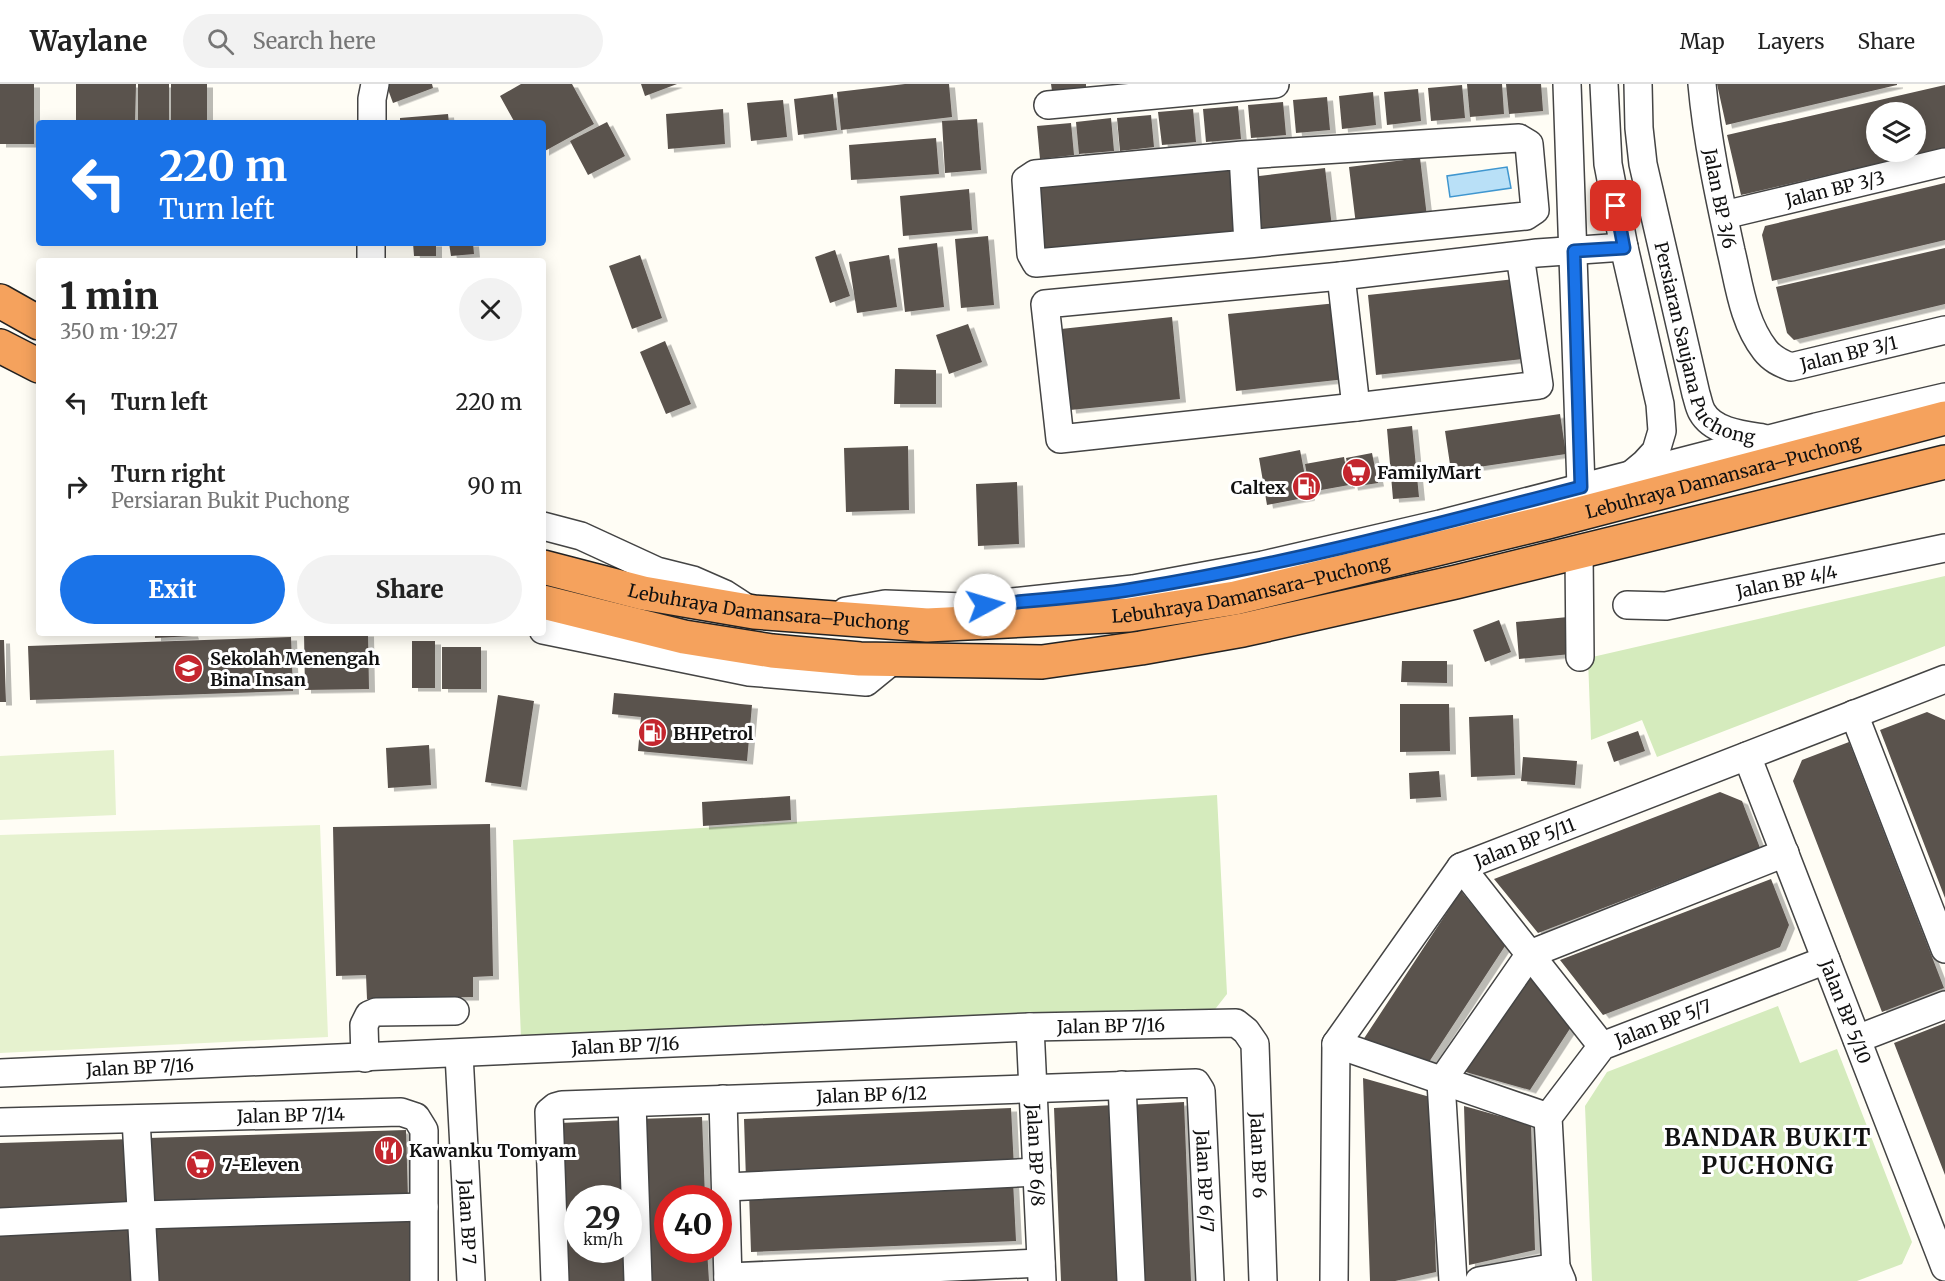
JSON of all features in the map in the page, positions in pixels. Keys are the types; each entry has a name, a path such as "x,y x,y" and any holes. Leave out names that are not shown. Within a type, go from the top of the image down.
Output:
{"highway":[{"path":"0,301 36,321"},
{"name":"Lebuhraya Damansara–Puchong","path":"546,568 643,593 754,612 939,625 1129,615 1235,598 1548,522 1945,418"},
{"name":"Lebuhraya Damansara–Puchong","path":"546,603 684,637 772,651 860,659 1042,662 1142,648 1243,630 1579,552 1945,462"}],"street":[{"path":"372,120 375,84"},
{"path":"1048,105 1275,84"},
{"path":"1568,84 1581,487"},
{"name":"Persiaran Saujana Puchong","path":"1604,84 1608,164 1624,248 1660,404 1662,431 1656,451 1632,473"},
{"name":"Persiaran Saujana Puchong","path":"1638,84 1643,164 1702,413 1710,422 1722,429 1770,439"},
{"name":"Jalan BP 3/6","path":"1702,84 1705,120 1745,312"},
{"path":"1519,138 1529,144 1531,169 1535,210 1526,216 1036,263 1031,254 1026,180 1035,174 1243,155 1519,138"},
{"path":"1243,155 1248,244"},
{"name":"Jalan BP 3/3","path":"1724,216 1945,162"},
{"path":"1531,169 1608,164"},
{"path":"1520,255 1539,385 1060,439 1045,304 1341,276 1520,255 1624,248"},
{"path":"1341,276 1356,407"},
{"name":"Jalan BP 3/1","path":"1745,312 1765,349 1778,363 1791,367 1945,330"},
{"path":"815,616 885,604 964,607 1133,589 1274,562 1440,524 1632,473 1945,397"},
{"path":"546,527 581,536 657,571 693,580 725,594 754,612"},
{"name":"Jalan BP 4/4","path":"1627,605 1666,606 1945,548"},
{"path":"1579,552 1580,657"},
{"path":"546,631 760,673 866,682 893,660"},
{"name":"Jalan BP 5/11","path":"1336,1044 1461,867 1945,679"},
{"path":"1854,714 1945,949"},
{"name":"Jalan BP 5/10","path":"1747,756 1945,1267"},
{"path":"1453,1281 1442,1082 1530,954 1785,853"},
{"path":"1461,867 1602,1046"},
{"name":"Jalan BP 5/7","path":"1548,1117 1602,1046 1826,960"},
{"path":"1857,1039 1945,1005"},
{"path":"365,1058 364,1025 369,1015 376,1012 455,1011"},
{"name":"Jalan BP 7/16","path":"0,1073 1030,1027 1236,1023 1246,1031"},
{"name":"Jalan BP 6/8","path":"1030,1027 1041,1272"},
{"name":"Jalan BP 6","path":"1246,1031 1255,1044 1263,1281"},
{"path":"1334,1281 1336,1044 1548,1117 1559,1274 1479,1281"},
{"name":"Jalan BP 7","path":"459,1054 471,1281"},
{"name":"Jalan BP 6/12","path":"555,1281 549,1112 562,1105 1196,1083"},
{"name":"Jalan BP 6/7","path":"1196,1083 1201,1091 1210,1281"},
{"path":"1122,1085 1131,1281"},
{"path":"723,1099 726,1185"},
{"path":"632,1103 638,1281"},
{"name":"Jalan BP 7/14","path":"0,1122 401,1112 416,1117 424,1130 424,1281"},
{"path":"136,1119 145,1281"},
{"path":"732,1186 1037,1173"},
{"path":"0,1222 142,1215 424,1207"},
{"path":"728,1263 728,1279 1041,1272"}],"green space":[{"path":"1945,576 1945,646 1657,757 1642,720 1591,740 1588,658"},
{"path":"114,750 116,815 0,820 0,756"},
{"path":"1217,795 1227,994 1209,1017 521,1038 513,840"},
{"path":"320,825 328,1037 0,1053 0,835"},
{"path":"1778,1006 1800,1063 1837,1049 1912,1242 1902,1264 1857,1281 1592,1281 1585,1106 1607,1072"}],"water":[{"path":"1507,167 1511,188 1450,197 1447,176"}],"building":[{"path":"0,84 34,84 34,144 0,144"},
{"path":"76,84 136,84 135,120 76,120"},
{"path":"138,84 169,84 169,120 138,120"},
{"path":"171,84 207,84 207,120 171,120"},
{"path":"386,84 432,84 433,88 393,103"},
{"path":"521,84 572,84 594,124 546,150 546,120 513,120 500,96"},
{"path":"641,84 677,84 645,96"},
{"path":"905,84 949,84 952,117 841,130 837,92"},
{"path":"1051,84 1086,84 1086,88 1052,91"},
{"path":"1467,84 1502,84 1504,114 1470,117"},
{"path":"1506,84 1541,84 1543,111 1509,114"},
{"path":"1717,84 1897,84 1897,85 1726,125"},
{"path":"1462,85 1465,118 1431,121 1428,88"},
{"path":"1945,85 1945,148 1926,152 1926,102 1871,102"},
{"path":"1418,89 1421,121 1387,125 1384,92"},
{"path":"1373,92 1376,125 1342,129 1339,96"},
{"path":"833,94 837,130 798,135 794,99"},
{"path":"1327,97 1330,130 1296,133 1293,100"},
{"path":"783,100 787,137 751,141 747,103"},
{"path":"1283,102 1286,135 1251,138 1248,105"},
{"path":"1866,103 1866,162 1884,162 1741,195 1727,135"},
{"path":"1238,106 1241,139 1206,142 1203,109"},
{"path":"723,109 725,144 668,149 666,114"},
{"path":"1193,109 1196,142 1162,145 1158,112"},
{"path":"448,114 449,120 400,120 400,118"},
{"path":"1151,115 1154,147 1120,151 1117,118"},
{"path":"1111,118 1114,151 1079,154 1076,122"},
{"path":"977,119 981,170 945,173 942,121"},
{"path":"607,122 625,156 588,175 570,141"},
{"path":"1071,123 1074,155 1040,159 1037,126"},
{"path":"936,138 939,174 851,180 849,145"},
{"path":"1420,158 1427,217 1356,225 1349,167"},
{"path":"1230,160 1238,237 1037,257 1030,181"},
{"path":"1325,168 1332,227 1258,237 1251,177"},
{"path":"1945,183 1945,240 1772,281 1762,235 1765,226"},
{"path":"969,189 972,230 903,236 900,196"},
{"path":"988,236 994,305 961,308 955,239"},
{"path":"937,243 944,307 905,312 898,248"},
{"path":"413,246 436,246 436,256 414,256"},
{"path":"449,246 473,246 474,254 451,256"},
{"path":"1945,248 1945,304 1794,340 1787,333 1776,287"},
{"path":"835,250 850,296 830,303 815,257"},
{"path":"640,255 662,318 632,329 609,266"},
{"path":"889,255 897,307 857,313 849,262"},
{"path":"1515,279 1523,359 1376,375 1368,295"},
{"path":"1337,303 1346,379 1236,391 1228,314"},
{"path":"1172,317 1180,399 1070,410 1061,329"},
{"path":"968,324 982,362 949,374 936,335"},
{"path":"665,341 691,404 666,414 640,352"},
{"path":"895,369 936,370 936,404 894,404"},
{"path":"1560,414 1566,454 1451,471 1445,431"},
{"path":"1412,426 1419,497 1393,499 1387,429"},
{"path":"908,446 909,510 846,512 844,448"},
{"path":"1300,450 1309,497 1267,505 1259,458"},
{"path":"1372,453 1378,483 1352,487 1346,458"},
{"path":"1344,457 1349,485 1310,492 1305,464"},
{"path":"1017,482 1019,544 978,546 976,484"},
{"path":"1568,617 1571,654 1519,659 1516,622"},
{"path":"1499,620 1511,652 1485,662 1473,630"},
{"path":"155,636 193,636 155,638"},
{"path":"304,636 368,636 369,689 305,690"},
{"path":"291,637 293,691 30,700 28,646"},
{"path":"0,640 4,640 6,702 0,702"},
{"path":"412,641 435,641 435,688 412,688"},
{"path":"442,647 481,647 481,689 442,689"},
{"path":"1402,661 1447,661 1447,683 1401,682"},
{"path":"614,693 752,705 747,761 638,751 641,717 612,714"},
{"path":"498,695 534,701 521,787 485,782"},
{"path":"1400,704 1449,704 1450,751 1400,752"},
{"path":"1927,712 1945,720 1945,898 1880,730"},
{"path":"1513,715 1515,775 1471,777 1469,717"},
{"path":"1638,731 1645,751 1614,762 1607,742"},
{"path":"1849,742 1944,988 1882,1012 1793,781 1802,760"},
{"path":"429,745 431,785 388,788 386,748"},
{"path":"1523,757 1577,761 1575,785 1521,781"},
{"path":"1439,771 1441,797 1410,799 1409,773"},
{"path":"1720,792 1742,801 1760,848 1538,933 1494,879"},
{"path":"790,796 791,820 703,826 702,802"},
{"path":"490,824 493,976 473,977 473,997 367,999 366,975 336,976 333,827"},
{"path":"1771,879 1789,925 1780,947 1689,982 1603,1015 1560,960"},
{"path":"1461,891 1505,946 1429,1062 1361,1043"},
{"path":"1527,973 1571,1027 1530,1090 1462,1071"},
{"path":"1945,1023 1945,1175 1894,1043"},
{"path":"1363,1078 1430,1097 1436,1272 1395,1281 1370,1281"},
{"path":"1184,1102 1191,1281 1135,1281 1128,1105"},
{"path":"1115,1105 1122,1281 1061,1281 1054,1108"},
{"path":"1464,1106 1531,1125 1535,1250 1469,1265"},
{"path":"1011,1108 1014,1169 746,1180 744,1119"},
{"path":"702,1117 705,1185 654,1185 654,1263 708,1263 709,1281 642,1281 642,1185 638,1185 636,1119"},
{"path":"627,1120 630,1185 564,1185 564,1228 560,1123"},
{"path":"406,1130 408,1200 150,1208 148,1138"},
{"path":"134,1139 136,1208 0,1212 0,1143"},
{"path":"1013,1181 1016,1241 751,1252 749,1192"},
{"path":"409,1216 411,1281 151,1281 150,1223"},
{"path":"136,1226 138,1281 0,1281 0,1230"},
{"path":"565,1263 631,1263 634,1281 566,1281"}],"place":[{"name":"FamilyMart","path":"1356,472"},
{"name":"Caltex","path":"1307,487"},
{"name":"Sekolah Menengah Bina Insan","path":"189,668"},
{"name":"BHPetrol","path":"652,733"},
{"name":"Kawanku Tomyam","path":"388,1150"},
{"name":"7-Eleven","path":"201,1164"}],"district":[{"name":"BANDAR BUKIT PUCHONG","path":"1768,1151"}],"route":[{"path":"985,605 1133,589 1263,565 1440,524 1581,487 1574,251 1624,248 1616,206"}]}
